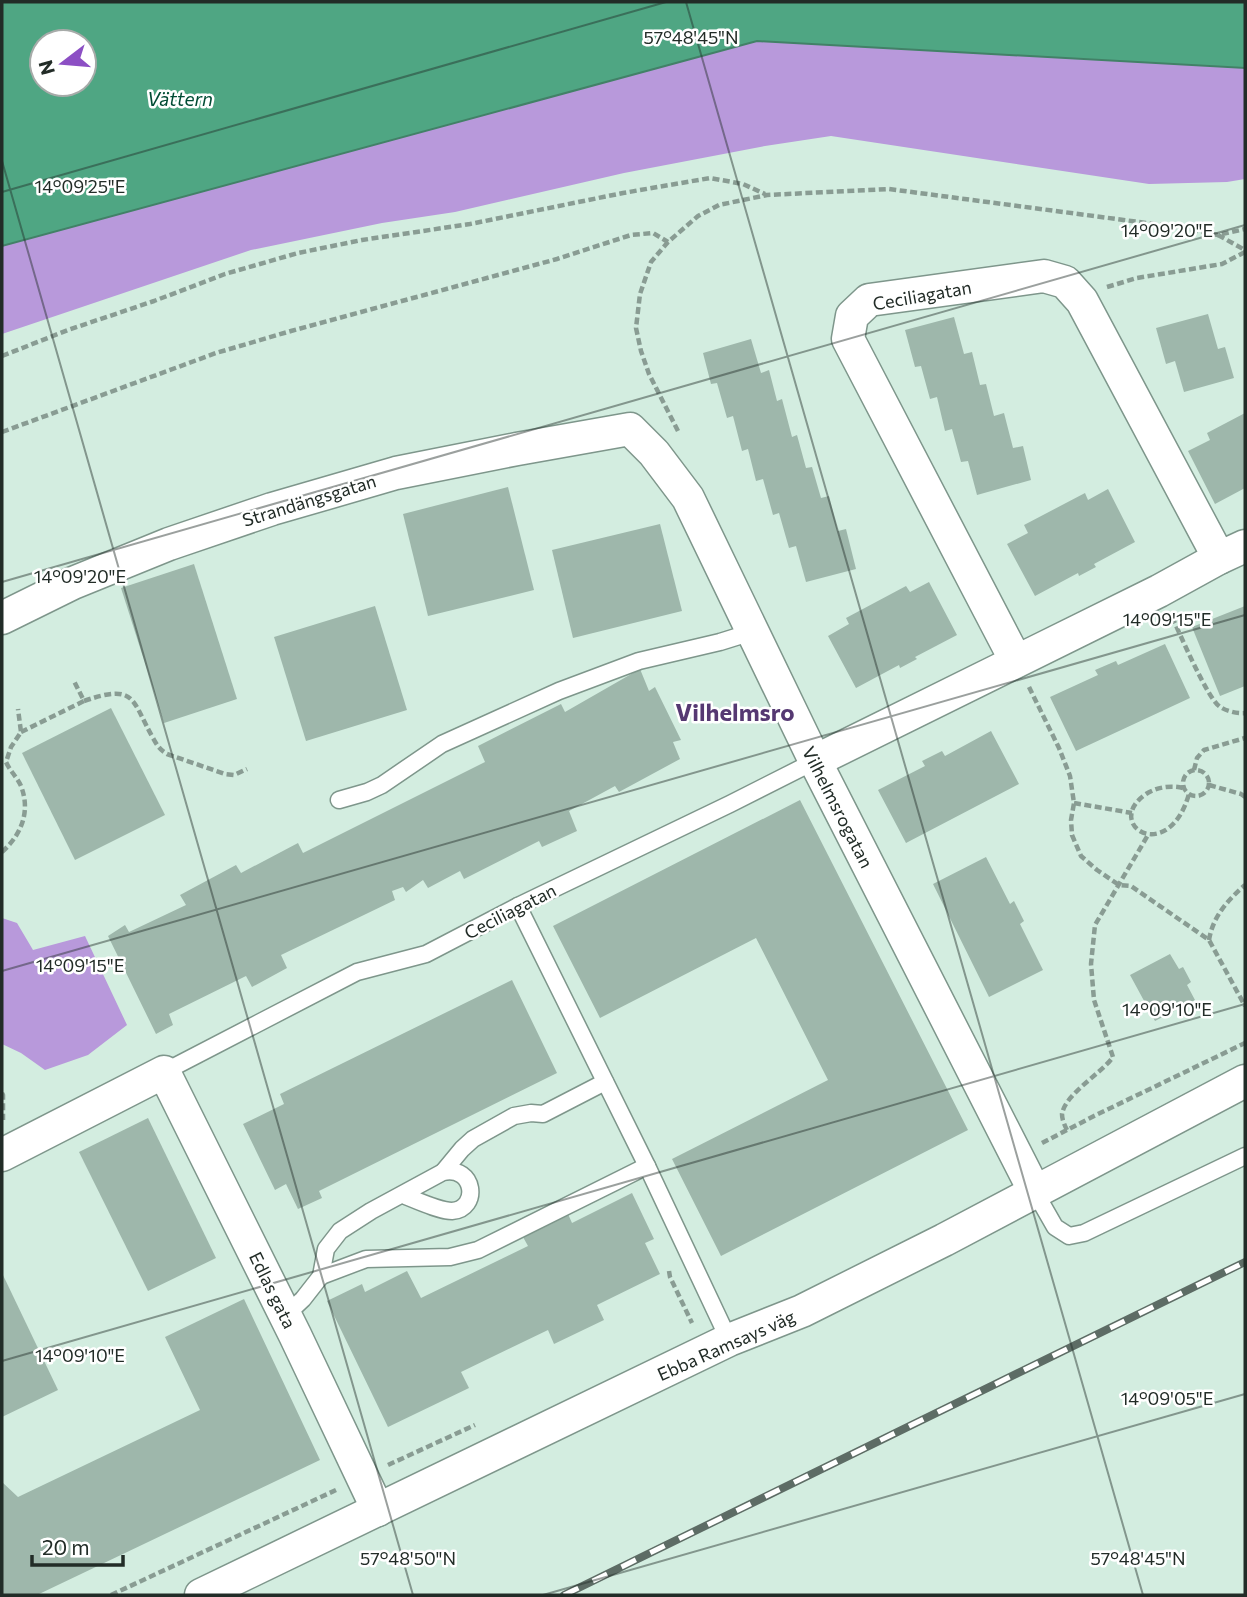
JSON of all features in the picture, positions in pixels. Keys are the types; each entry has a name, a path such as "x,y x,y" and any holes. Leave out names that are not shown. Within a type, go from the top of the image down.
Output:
{"street":[{"name":"Ceciliagatan","path":"814,761 1159,591 1232,552 1082,300 1065,282 1044,276 869,300 852,316 848,340 1016,661"},
{"name":"Strandängsgatan","path":"2,618 73,583 169,544 272,509 396,473 630,429"},
{"name":"Vilhelmsrogatan","path":"630,429 654,453 688,498 814,761 1035,1192"},
{"name":"Ceciliagatan","path":"2,1155 164,1072"},
{"name":"Edlas gata","path":"164,1072 378,1510"},
{"name":"Ebba Ramsays väg","path":"201,1595 729,1340 802,1311 944,1240 1245,1081"}],"lane":[{"path":"339,800 382,785 442,744 559,691 639,661 752,632"},
{"name":"Ceciliagatan","path":"164,1072 357,972 426,954 814,761"},
{"path":"519,906 729,1340"},
{"path":"285,1316 321,1276 326,1249 340,1231 443,1172 473,1139 514,1116 543,1114 605,1082"},
{"path":"1035,1192 1055,1227 1069,1236 1084,1233 1245,1156"},
{"path":"321,1276 366,1259 450,1257 478,1250 647,1166"},
{"path":"403,1195 449,1211 461,1208 469,1199 470,1186 463,1175 443,1172"}],"path":[{"path":"2,356 225,274 298,253 362,240 470,224 710,178 743,184 767,195"},
{"path":"640,294 651,262 668,242 698,216 719,205 767,195 889,189 1177,227 1218,235 1245,251 1222,264 1137,278 1100,289 1082,300"},
{"path":"1218,235 1245,229"},
{"path":"2,432 216,353 291,331 557,259 631,235 653,233 668,242"},
{"path":"1159,591 1209,694 1219,706 1239,714 1245,713"},
{"path":"1016,661 1070,776 1074,803 1072,835 1081,856 1119,885 1131,886 1209,940 1245,1006"},
{"path":"74,681 85,701"},
{"path":"2,852 22,828 24,799 21,787 6,762 21,732 107,693 130,696 159,748 167,754 225,774 234,775 247,769"},
{"path":"18,709 21,732"},
{"path":"1194,770 1197,758 1204,750 1245,738"},
{"path":"1183,788 1185,775 1194,770 1204,773 1209,781 1205,793 1201,795 1192,796 1183,788 1165,787 1153,790 1142,797 1132,813 1134,826 1148,835 1161,832 1172,825 1181,814 1189,794"},
{"path":"1209,785 1245,797"},
{"path":"1074,803 1132,813"},
{"path":"1066,1130 1063,1112 1075,1093 1113,1057 1094,1000 1091,964 1095,925 1148,835"},
{"path":"1209,940 1212,925 1230,898 1245,885"},
{"path":"1016,1156 1245,1043"},
{"path":"385,1466 421,1450"},
{"path":"111,1595 338,1488"}],"shaded area":[{"path":"757,41 1245,68 1245,179 1149,184 831,136 624,173 455,212 382,223 251,250 2,334 2,246"},
{"path":"2,918 17,923 33,950 85,936 127,1025 88,1055 45,1070 21,1053 2,1044"}],"water":[{"name":"Vättern","path":"2,2 1245,2 1245,68 757,41 2,246"}],"building":[{"path":"1208,314 1218,349 1225,347 1234,378 1184,392 1175,361 1166,364 1156,328"},
{"path":"954,317 964,354 972,352 980,385 986,384 994,416 1004,413 1013,448 1023,446 1031,480 977,495 968,461 961,462 952,429 945,431 937,397 930,399 921,366 915,367 905,330"},
{"path":"751,339 761,373 769,370 777,401 782,399 792,437 797,435 806,468 812,467 821,498 829,496 838,531 846,529 856,569 806,582 796,546 789,548 779,513 773,515 763,479 756,481 748,449 742,451 733,416 727,418 717,383 711,384 703,353"},
{"path":"1245,413 1245,488 1215,504 1188,451 1210,440 1207,433"},
{"path":"508,487 534,590 428,616 403,514"},
{"path":"1108,489 1135,542 1094,564 1096,567 1079,576 1078,573 1035,596 1007,544 1028,533 1024,525 1085,493 1088,500"},
{"path":"660,524 682,611 573,638 552,550"},
{"path":"194,564 237,699 164,723 121,588"},
{"path":"929,582 957,635 900,668 899,665 856,688 828,636 849,624 846,618 906,586 910,592"},
{"path":"375,606 407,710 306,741 274,637"},
{"path":"1245,606 1245,686 1220,696 1192,627"},
{"path":"1165,644 1190,698 1076,751 1050,697 1098,675 1095,670 1116,661 1118,665"},
{"path":"640,669 649,691 655,687 681,740 673,742 680,759 619,792 615,786 569,811 577,831 542,847 539,841 464,879 460,871 428,888 423,880 406,892 403,887 392,891 395,900 281,955 287,968 252,987 246,976 169,1014 173,1025 156,1034 108,936 125,925 129,932 186,905 180,895 236,865 241,873 298,843 303,853 485,762 478,746 561,704 565,712"},
{"path":"111,708 165,815 75,860 22,753"},
{"path":"991,731 1019,784 906,843 878,790 925,766 922,761 942,751 945,756"},
{"path":"800,800 968,1130 721,1256 672,1159 828,1080 756,938 600,1018 553,926"},
{"path":"986,857 1010,904 1014,901 1024,921 1020,924 1043,970 989,997 933,884"},
{"path":"1170,954 1179,969 1183,967 1191,982 1187,985 1195,1000 1155,1021 1130,975"},
{"path":"512,980 557,1073 319,1191 322,1198 298,1209 286,1184 275,1190 243,1124 284,1104 280,1094"},
{"path":"148,1118 216,1258 148,1291 79,1152"},
{"path":"632,1193 654,1239 645,1243 660,1274 597,1305 604,1320 554,1344 548,1330 461,1372 469,1388 388,1427 327,1301 362,1284 365,1292 407,1271 421,1298 528,1246 523,1237 568,1214 572,1223"},
{"path":"2,1273 58,1390 2,1417"},
{"path":"244,1299 320,1460 37,1595 2,1595 2,1482 18,1497 200,1410 165,1337"}],"railway":[{"path":"564,1595 1245,1262"}],"district":[{"name":"Vilhelmsro","path":"735,711"}]}
